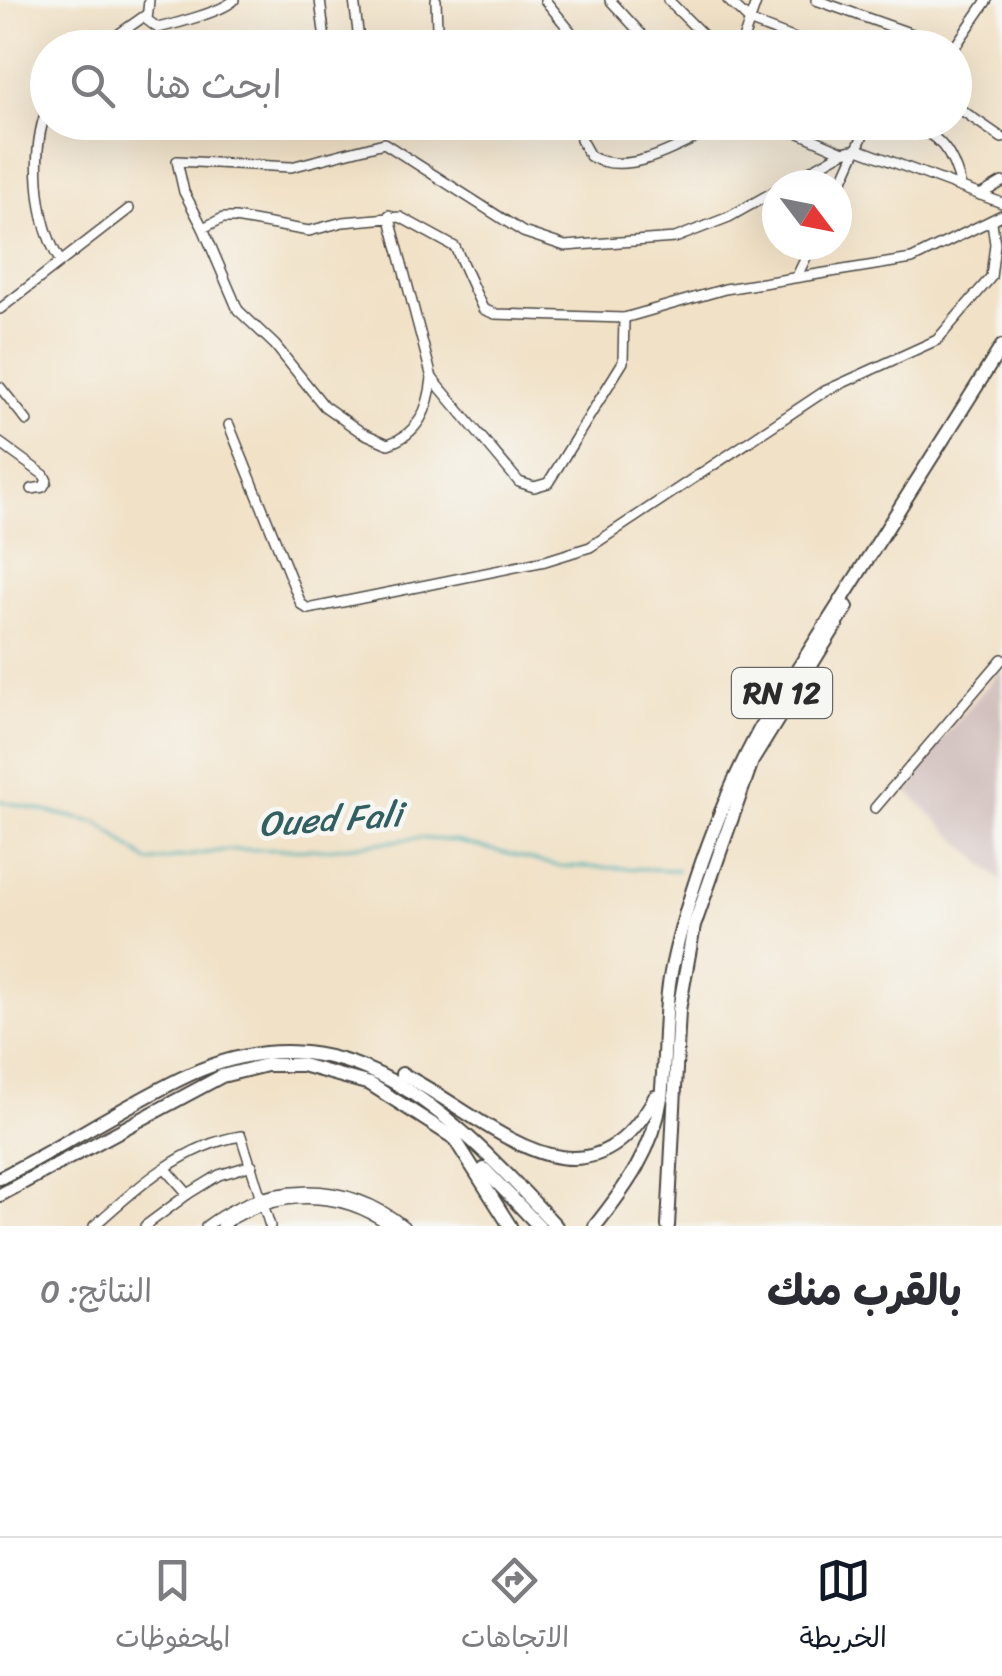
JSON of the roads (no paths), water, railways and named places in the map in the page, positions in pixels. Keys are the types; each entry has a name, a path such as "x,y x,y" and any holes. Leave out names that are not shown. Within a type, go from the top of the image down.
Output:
{"highway":[{"name":"RN 12","path":"595,1226 638,1166 654,1129 673,964 734,780 760,729 1002,346"},
{"name":"RN 12","path":"668,1226 679,1010 688,950 752,761 1002,362"},
{"path":"606,1226 641,1177 661,1128 676,993 688,950"},
{"path":"0,1178 194,1072 257,1053 342,1053 389,1067 437,1094 515,1154 556,1168 595,1163 623,1148 643,1123 662,1080"},
{"path":"314,1054 374,1069 407,1086 459,1128 556,1226"},
{"path":"0,1197 222,1076 266,1065 302,1065 370,1084 454,1138 539,1226"},
{"path":"454,1138 510,1226"}],"street":[{"path":"150,0 146,15 150,26 158,28 202,12 221,11 234,0"},
{"path":"202,0 202,12"},
{"path":"320,0 324,30"},
{"path":"354,0 358,30"},
{"path":"436,0 438,30"},
{"path":"544,0 569,30"},
{"path":"610,0 638,30"},
{"path":"668,0 698,30"},
{"path":"728,0 751,22 772,30"},
{"path":"748,30 757,0"},
{"path":"816,0 899,30"},
{"path":"965,30 986,0"},
{"path":"125,30 146,15"},
{"path":"972,117 1002,138"},
{"path":"41,140 38,152 46,230 59,259"},
{"path":"584,140 586,150 598,160 615,162 659,154 689,140"},
{"path":"815,140 843,152"},
{"path":"848,170 861,140"},
{"path":"941,140 957,168 961,187"},
{"path":"432,378 422,416 412,432 396,441 378,442 341,420 307,389 275,345 229,298 204,228 184,192 177,161 291,168 384,143 538,240 565,246 675,238 729,217 762,198"},
{"path":"811,170 843,152 858,149 1002,204"},
{"path":"980,196 1002,182"},
{"path":"0,309 59,259 128,209"},
{"path":"204,228 222,218 235,218 309,231 390,215 445,238 455,248 476,300 496,314 624,318 714,292 912,259 1002,215"},
{"path":"390,215 432,378 519,482 534,487 548,484 623,362 624,318"},
{"path":"229,425 300,604 308,609 580,552 825,392 937,340 991,277 995,244 992,222"},
{"path":"797,276 805,260"},
{"path":"0,387 27,422"},
{"path":"0,444 44,474 47,481 43,487 32,489"},
{"path":"875,808 1002,660"},
{"path":"94,1226 166,1168 206,1144 241,1136 270,1226"},
{"path":"145,1226 219,1175 252,1165"},
{"path":"166,1168 188,1194"},
{"path":"206,1226 230,1210 302,1190 333,1192 370,1204 404,1226"},
{"path":"221,1226 262,1201 324,1198 362,1208 390,1226"}],"waterway":[{"name":"Oued Fali","path":"0,801 99,823 149,862 226,850 328,849 418,838 455,841 558,866 678,870"}]}
